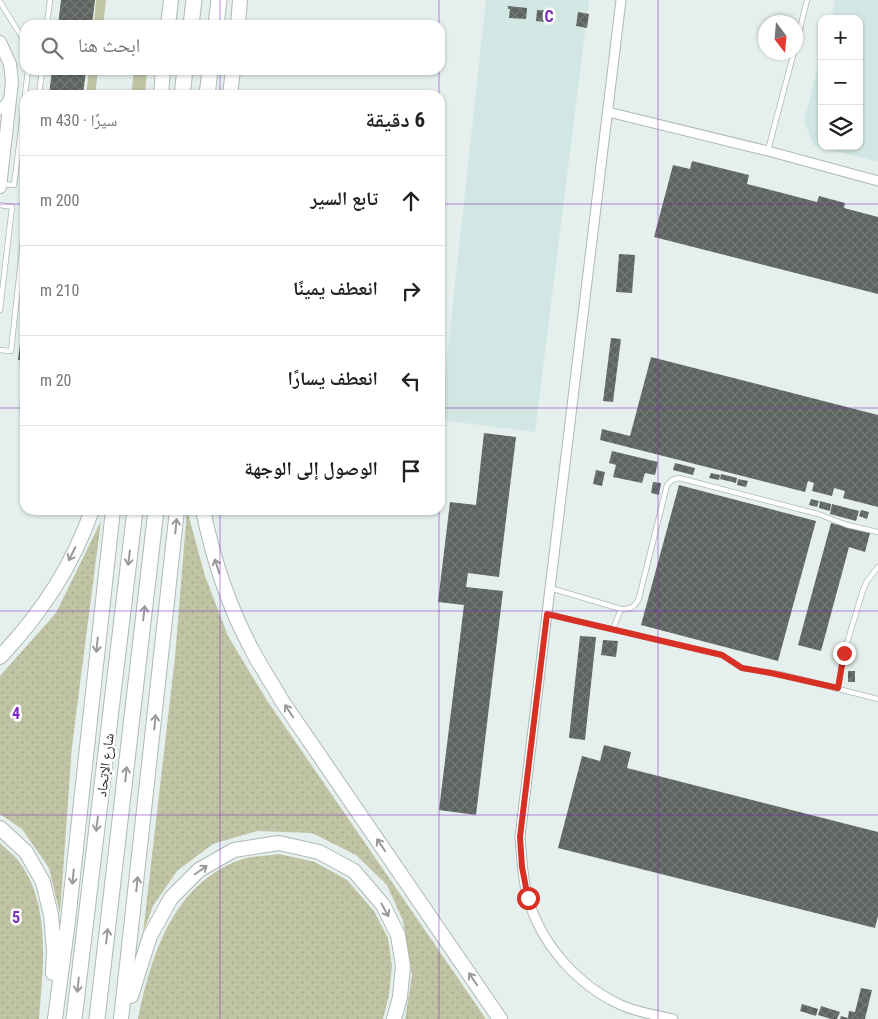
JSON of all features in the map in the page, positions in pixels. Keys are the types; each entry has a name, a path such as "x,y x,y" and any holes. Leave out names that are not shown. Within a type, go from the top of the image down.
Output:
{"highway":[{"path":"192,20 194,0"},
{"path":"217,20 219,0"},
{"path":"183,90 184,75"},
{"path":"208,90 209,75"},
{"name":"شارع الإتحاد","path":"74,1019 134,515"},
{"name":"شارع الإتحاد","path":"97,1019 155,515"}],"main road":[{"path":"168,20 171,0"},
{"path":"161,90 163,75"},
{"path":"231,90 232,75"},
{"path":"0,657 21,634 48,598 70,560 90,515"},
{"path":"55,1019 68,921 112,515"},
{"path":"121,1019 176,515"},
{"path":"204,515 210,544 226,594 250,648 288,708 500,1019"},
{"path":"0,828 26,852 43,882 52,915 54,951 51,1019"},
{"path":"126,1019 134,984 150,936 171,898 199,870 234,850 279,843 319,852 354,872 383,905 398,935 403,966 400,997 394,1019"}],"street":[{"path":"621,0 520,837 522,867 528,898 541,930 557,955 598,992 622,1006 673,1019"},
{"path":"0,42 10,64 12,82 2,148 0,185"},
{"path":"0,110 10,98"},
{"path":"608,112 768,151 878,181"}],"lane":[{"path":"48,20 50,0"},
{"path":"165,0 167,20"},
{"path":"803,16 807,0"},
{"path":"0,2 20,34"},
{"path":"768,151 792,60"},
{"path":"26,90 27,75"},
{"path":"40,90 42,75"},
{"path":"0,185 14,185 20,136"},
{"path":"0,205 12,207 0,310"},
{"path":"0,350 10,351 20,266"},
{"path":"550,588 621,609 632,607 639,598 666,489 669,482 675,478 695,481 818,514 846,525 878,532"},
{"path":"838,688 844,653 863,590 878,567"},
{"path":"613,629 621,609"},
{"path":"547,614 722,655 742,668 838,688 878,699"}],"shaded area":[{"path":"486,0 589,0 535,432 445,421 445,374"},
{"path":"835,0 878,0 878,162 832,150 863,150 863,15 832,15"},
{"path":"818,67 818,146 813,145 804,120"}],"green space":[{"path":"96,0 106,0 104,20 94,20"},
{"path":"88,75 97,75 96,90 87,90"},
{"path":"133,75 147,75 145,90 132,90"},
{"path":"187,515 188,515 205,576 228,636 266,699 486,1019 405,1019 412,975 403,921 387,885 356,855 312,833 257,831 213,844 177,871 153,906 143,933 175,657"},
{"path":"101,521 72,746 60,914 49,868 22,829 0,814 0,676 56,613"},
{"path":"0,843 17,859 28,876 36,895 43,936 39,1019 0,1019"},
{"path":"279,854 315,862 347,880 374,911 388,938 392,966 389,995 383,1019 138,1019 143,995 158,948 168,926 196,888 215,873 237,861"}],"building":[{"path":"61,0 95,0 93,20 59,20"},
{"path":"508,6 527,8 526,19 509,18 510,9 508,9"},
{"path":"537,10 555,11 554,23 536,21"},
{"path":"578,12 589,14 587,28 576,26"},
{"path":"51,75 85,75 84,90 50,90"},
{"path":"692,161 749,175 747,184 817,202 819,196 845,203 844,208 878,217 878,294 654,237 673,165 690,169"},
{"path":"619,254 635,255 632,293 616,292"},
{"path":"611,338 621,339 613,402 603,401"},
{"path":"20,344 20,360 18,360"},
{"path":"651,357 878,415 878,507 843,498 845,491 834,488 832,496 812,491 814,483 808,481 805,492 600,440 602,429 630,436"},
{"path":"484,433 516,437 499,577 468,573 466,587 503,591 476,815 439,810 464,605 438,602 450,502 476,505"},
{"path":"612,451 658,462 655,475 645,473 642,483 613,477 616,465 609,463"},
{"path":"675,463 695,468 693,475 673,470"},
{"path":"596,470 605,472 602,486 593,484"},
{"path":"711,473 720,475 719,480 709,478"},
{"path":"721,474 737,478 736,483 720,479"},
{"path":"738,479 748,481 746,487 737,485"},
{"path":"653,482 661,483 659,495 651,493"},
{"path":"679,485 816,521 778,661 641,625"},
{"path":"811,499 819,501 817,507 809,505"},
{"path":"820,501 831,504 830,511 819,508"},
{"path":"832,504 859,511 856,521 830,514"},
{"path":"861,510 869,512 867,519 859,516"},
{"path":"831,523 870,533 865,552 849,547 821,651 798,645"},
{"path":"580,636 596,637 585,740 569,738"},
{"path":"603,640 618,641 616,657 601,655"},
{"path":"848,671 855,671 855,682 848,682"},
{"path":"604,745 631,752 627,768 878,832 878,916 875,928 558,848 582,756 600,761"},
{"path":"861,988 872,990 865,1019 840,1019 841,1016 848,1018 849,1011 855,1012"},
{"path":"802,1004 818,1009 816,1016 800,1011"},
{"path":"821,1006 840,1012 837,1019 818,1015"}],"route":[{"path":"528,898 522,867 520,837 547,614 722,655 742,668 838,688 844,653"}]}
